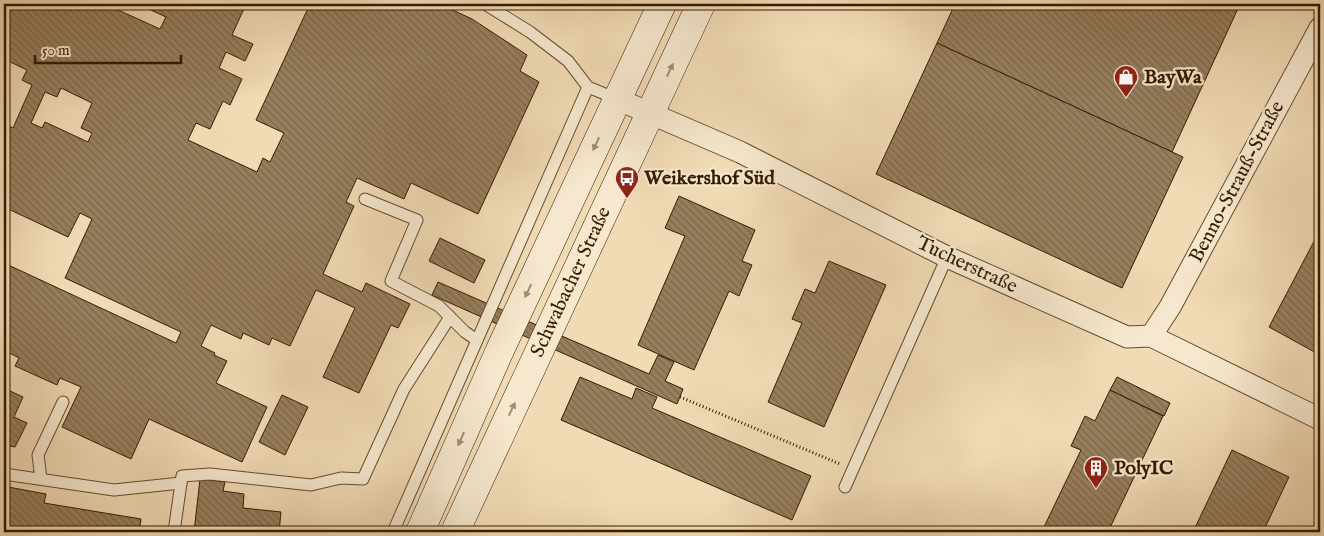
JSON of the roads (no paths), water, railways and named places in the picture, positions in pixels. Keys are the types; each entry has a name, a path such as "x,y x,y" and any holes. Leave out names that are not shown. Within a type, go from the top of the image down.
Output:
{"main road":[{"name":"Schwabacher Straße","path":"420,532 500,350 662,4"},
{"name":"Schwabacher Straße","path":"455,532 701,4"}],"street":[{"name":"Benno-Strauß-Straße","path":"1152,336 1170,307 1320,28"},
{"name":"Tucherstraße","path":"617,100 740,152 947,257 1127,337 1152,336 1320,419"}],"lane":[{"path":"485,4 530,32 568,61 588,87 617,100"},
{"path":"393,532 588,87"},
{"path":"364,199 417,220 391,281 438,306 477,340"},
{"path":"845,487 947,257"},
{"path":"174,532 182,476 210,474 311,485 341,478 363,479 404,390 450,317"},
{"path":"41,479 38,455 63,402"},
{"path":"4,474 114,490 181,483"}],"place":[{"name":"BayWa","path":"1126,98"},
{"name":"Weikershof Süd","path":"627,199"},
{"name":"PolyIC","path":"1096,489"}]}
